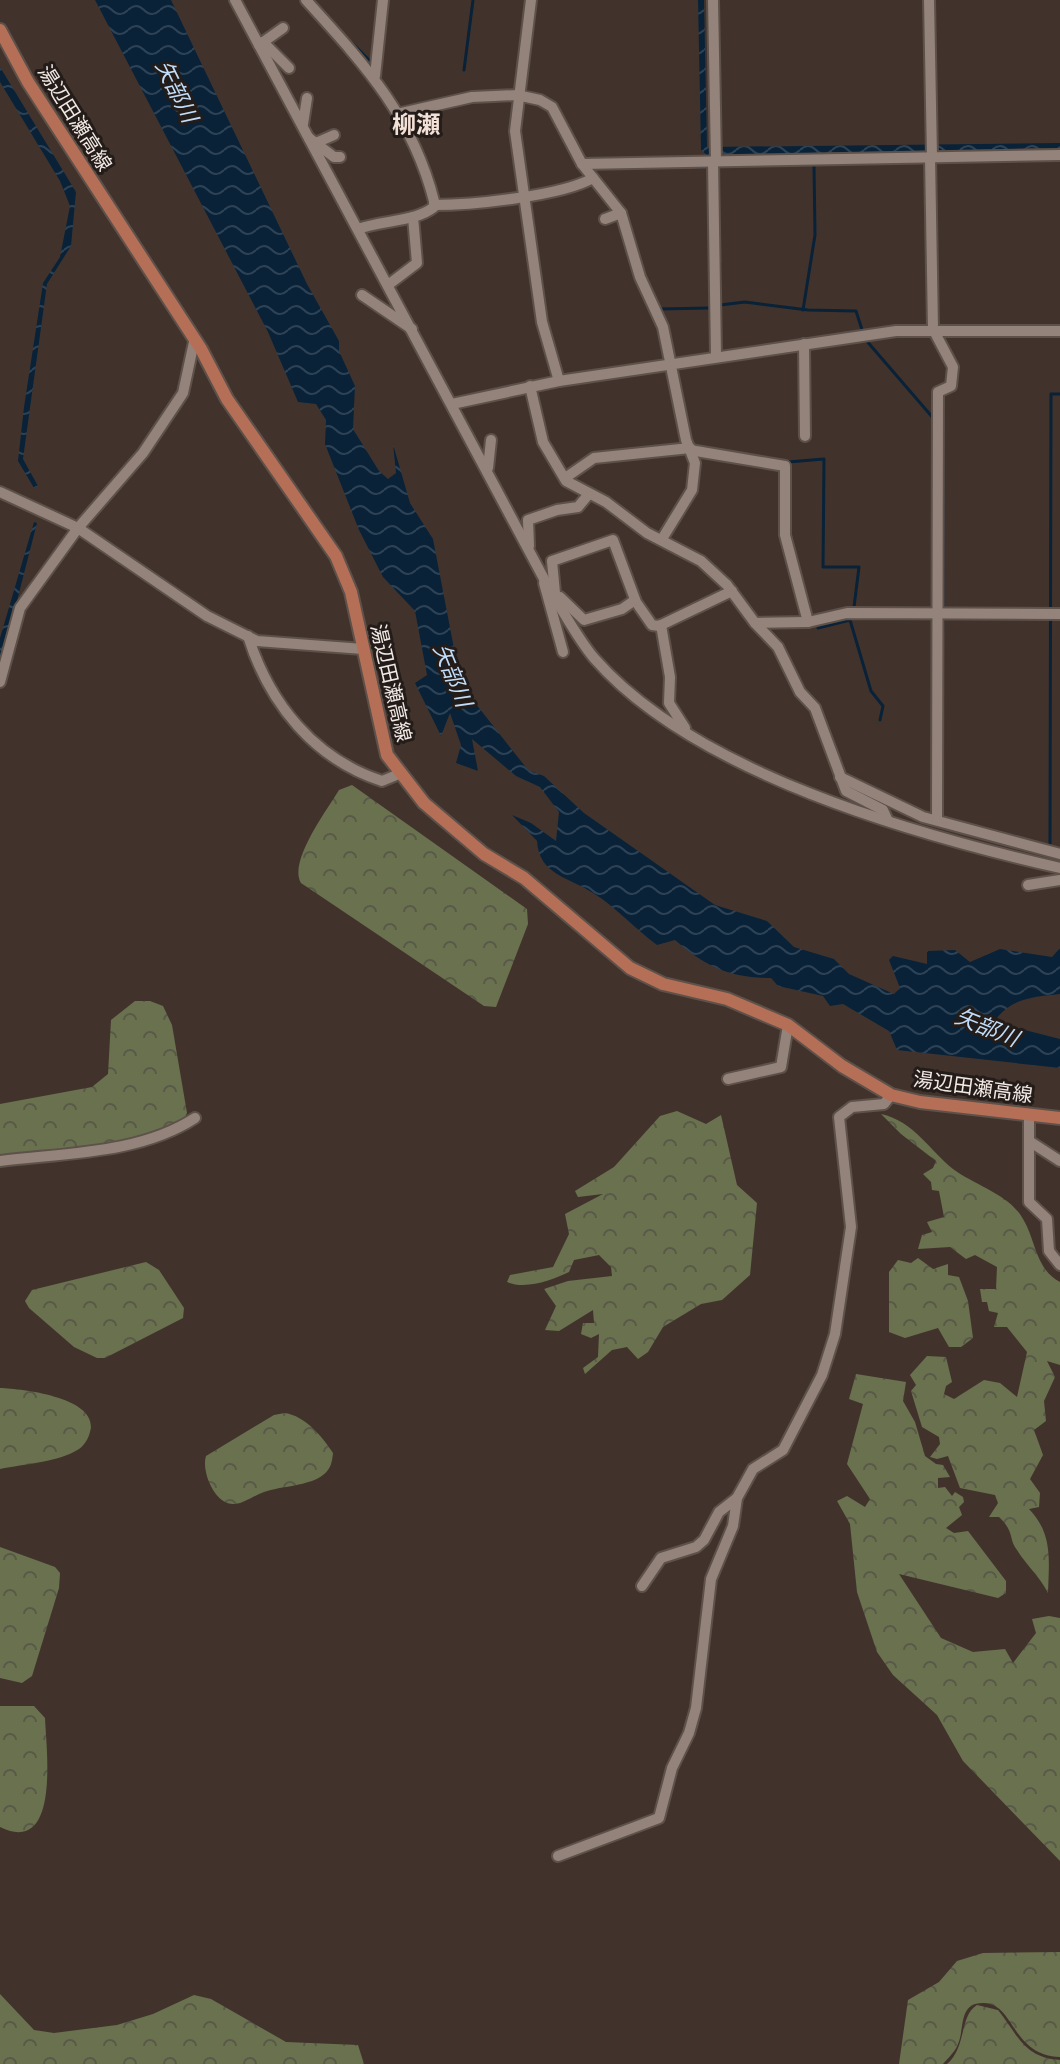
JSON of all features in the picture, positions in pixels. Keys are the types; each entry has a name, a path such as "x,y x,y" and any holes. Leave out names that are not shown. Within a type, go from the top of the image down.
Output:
{"main road":[{"name":"湯辺田瀬高線","path":"0,30 28,82 273,469 336,556 351,592 387,755 424,803 484,854 524,878 630,968 663,984 727,999 788,1025 842,1066 891,1095 1060,1118"}],"street":[{"path":"235,0 313,140 543,577 593,657 627,690 705,747 841,806 984,851 1060,868"},
{"path":"306,0 375,76 425,165 434,205"},
{"path":"375,76 383,0"},
{"path":"531,0 515,131 542,322 559,381"},
{"path":"713,0 716,356"},
{"path":"929,0 933,329 953,367 951,386 938,392 937,820"},
{"path":"261,43 283,28"},
{"path":"261,43 289,68"},
{"path":"397,114 472,97 517,95 552,107 582,164 621,213 640,277 663,327 668,363 695,463 692,490 662,539"},
{"path":"303,126 307,98"},
{"path":"313,140 334,135"},
{"path":"313,140 334,157 340,157"},
{"path":"582,164 715,156 931,152 1060,155"},
{"path":"358,229 381,220 413,217 434,205 491,200 572,187 593,178"},
{"path":"489,186 491,200"},
{"path":"605,219 621,213"},
{"path":"388,285 417,263 413,217"},
{"path":"362,295 412,329"},
{"path":"452,404 559,381 804,344 933,329 1060,331"},
{"path":"0,682 20,608 78,528 143,453 183,393 194,342"},
{"path":"804,344 805,436"},
{"path":"530,386 543,442 565,478 588,495 606,502 630,522 701,561 732,591 755,623 778,647 800,692 815,708 846,791 883,810 888,821"},
{"path":"487,469 491,440"},
{"path":"565,478 594,458 690,449 785,466 785,535 808,622"},
{"path":"0,492 78,528 207,616 248,636 280,644 363,649"},
{"path":"530,551 528,520 578,507 588,495"},
{"path":"635,600 610,614 584,620 556,596 552,561 613,540 635,600 652,625 661,625 732,591"},
{"path":"543,577 563,652"},
{"path":"755,623 808,622 847,613 1060,614"},
{"path":"661,625 670,677 669,703 684,724 684,731"},
{"path":"248,636 269,690 328,757 350,771 382,781 399,774"},
{"path":"840,777 897,807 1060,854"},
{"path":"1028,885 1060,880"},
{"path":"728,1079 781,1067 788,1025"},
{"path":"558,1856 659,1818 672,1768 689,1733 696,1708 711,1579 733,1526 737,1498 753,1469 783,1450 822,1375 835,1334 851,1227 839,1117 852,1107 884,1104 891,1095"},
{"path":"1029,1116 1029,1202 1047,1219 1049,1251 1060,1265"},
{"path":"0,1161 89,1150 165,1136 195,1118"},
{"path":"1029,1141 1060,1161"},
{"path":"644,1589 661,1558 696,1547 704,1540 719,1512 737,1498"}],"green space":[{"path":"352,785 527,909 528,924 496,1007 484,1006 301,883 298,874 300,862 311,836 339,790"},
{"path":"135,1001 150,1001 163,1006 172,1025 187,1113 176,1135 0,1158 0,1104 92,1087 108,1074 111,1020"},
{"path":"677,1111 706,1124 721,1115 737,1185 757,1203 750,1275 722,1300 701,1304 663,1327 648,1352 638,1359 627,1347 612,1350 585,1374 583,1368 598,1357 599,1334 591,1338 581,1334 583,1323 594,1323 593,1310 559,1331 545,1330 556,1306 544,1289 568,1281 612,1276 611,1267 599,1255 574,1260 569,1272 547,1281 522,1285 507,1282 510,1275 553,1267 569,1234 565,1214 603,1194 578,1197 575,1191 614,1167 660,1116"},
{"path":"881,1114 903,1123 953,1169 1017,1210 1041,1262 1060,1282 1060,1365 1047,1361 1055,1377 1044,1401 1046,1421 1034,1430 1043,1455 1030,1479 1040,1493 1039,1507 1029,1509 1046,1538 1048,1593 1014,1546 1004,1522 999,1517 989,1517 998,1503 995,1495 960,1488 948,1456 930,1457 940,1444 939,1437 922,1427 911,1391 916,1385 910,1375 927,1356 946,1357 952,1382 946,1386 944,1394 954,1399 984,1380 1000,1383 1017,1397 1027,1352 1007,1327 994,1327 998,1313 989,1311 987,1302 982,1302 980,1289 996,1289 997,1267 975,1255 966,1259 950,1247 918,1249 922,1235 932,1232 927,1222 944,1217 939,1191 932,1190 931,1182 923,1174 933,1168 936,1161"},
{"path":"918,1258 933,1269 948,1264 948,1275 959,1277 968,1301 973,1338 961,1347 949,1347 938,1328 905,1338 889,1332 889,1272 898,1260 911,1263"},
{"path":"146,1262 159,1270 184,1308 183,1318 105,1358 97,1358 74,1347 25,1301 32,1290"},
{"path":"856,1374 906,1382 903,1401 915,1422 925,1456 943,1465 950,1477 938,1478 938,1488 945,1487 952,1496 955,1492 963,1497 964,1502 959,1507 962,1515 946,1528 954,1533 968,1531 1006,1581 1006,1593 998,1598 899,1574 941,1638 973,1652 1005,1649 1013,1663 1036,1633 1032,1619 1060,1618 1060,1861 963,1761 937,1715 893,1675 877,1652 857,1592 850,1524 837,1501 847,1496 865,1507 870,1499 847,1464 863,1404 849,1399"},
{"path":"0,1388 54,1397 80,1408 88,1417 91,1427 86,1442 62,1457 0,1469"},
{"path":"285,1413 306,1422 329,1447 333,1453 328,1470 317,1479 264,1492 235,1504 221,1499 208,1478 206,1456 274,1415"},
{"path":"0,1547 55,1567 60,1573 59,1588 32,1676 22,1683 0,1678"},
{"path":"0,1706 34,1706 45,1718 46,1795 33,1827 19,1832 0,1827"},
{"path":"1060,1952 1060,2057 1032,2048 1002,2012 984,2003 966,2011 958,2044 943,2064 899,2064 908,2000 939,1982 957,1961 983,1953"},
{"path":"0,1994 34,2030 54,2033 117,2025 153,2014 194,1995 211,1999 286,2042 358,2045 364,2064 0,2064"},
{"path":"977,2005 998,2010 1023,2044 1038,2055 1060,2060 1060,2064 947,2064 958,2049 971,2010"}],"water":[{"name":"矢部川","path":"95,0 171,0 307,284 339,341 339,351 355,386 353,429 379,471 388,479 396,473 393,444 410,503 433,539 461,685 528,770 544,776 584,813 715,905 767,921 794,947 834,959 849,974 894,994 900,988 889,960 893,956 927,964 927,951 955,950 970,962 1000,949 1052,957 1060,948 1060,994 1015,1003 994,1022 1060,1039 1060,1068 897,1050 889,1031 843,1004 830,1006 823,996 778,986 771,978 743,976 719,969 675,940 657,945 601,899 549,868 539,852 537,841 512,815 531,823 556,841 559,812 540,787 516,776 472,739 478,771 456,763 461,745 450,713 441,736 415,683 427,675 415,611 383,577 359,530 325,444 326,420 316,404 298,402 268,332"},
{"path":"698,0 704,0 707,147 1060,143 1060,148 707,155 701,150"},
{"path":"0,67 76,192 71,246 47,284 23,459 38,486 34,488 18,461 24,407 43,283 60,257 70,206 60,181 0,82"},
{"path":"34,522 37,523 0,667 0,638"}],"waterway":[{"path":"464,70 473,0"},
{"path":"338,29 369,60"},
{"path":"803,310 815,235 814,166"},
{"path":"697,167 705,167"},
{"path":"720,263 720,305 745,302 808,310 856,311 865,339 934,419"},
{"path":"658,309 710,308"},
{"path":"1050,844 1051,394 1060,394"},
{"path":"943,395 943,609"},
{"path":"788,462 824,459 823,567 859,567 854,607"},
{"path":"942,657 943,617"},
{"path":"818,628 850,620 871,691 883,706 880,720"}],"district":[{"name":"柳瀬","path":"416,125"}]}
